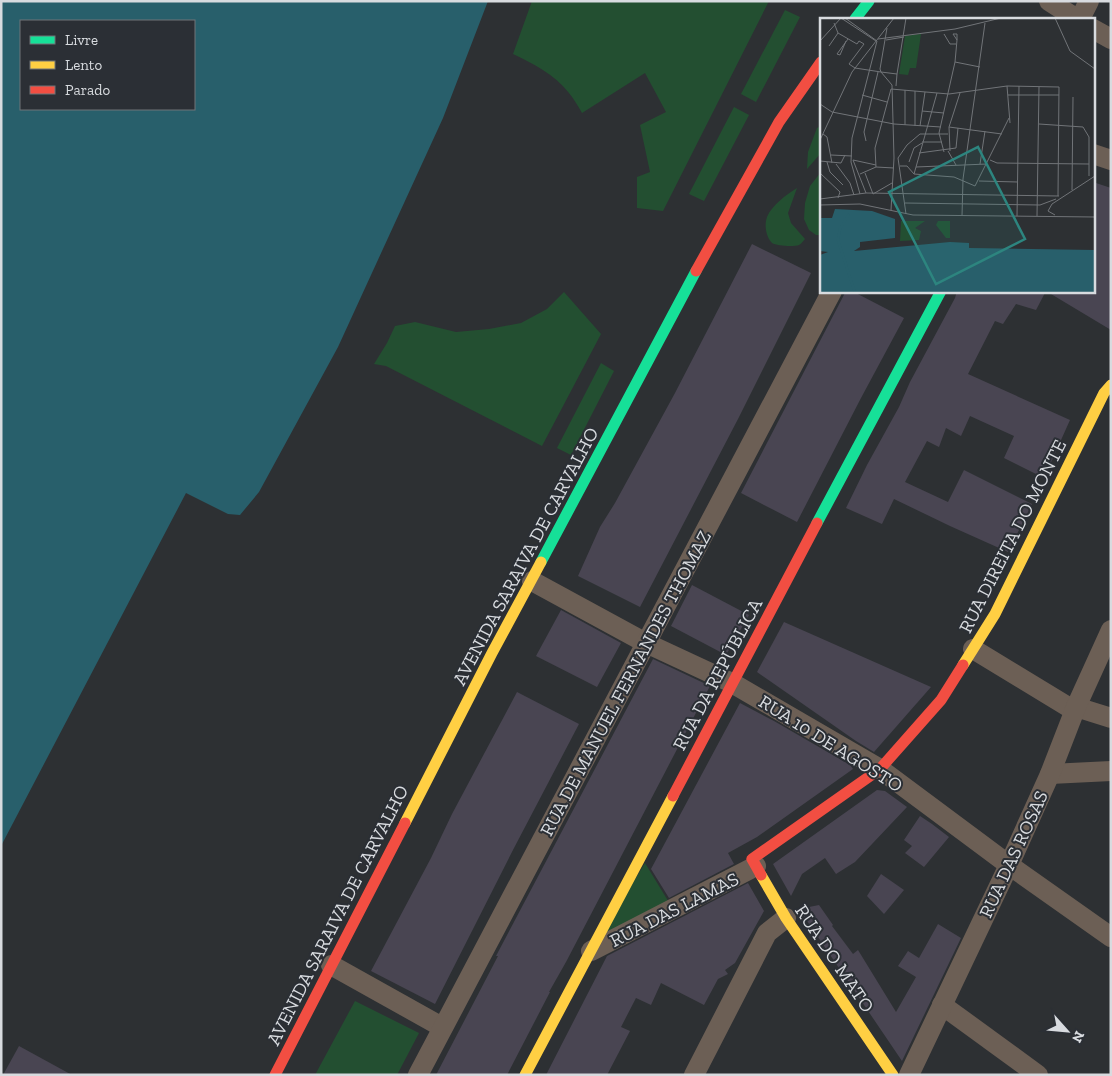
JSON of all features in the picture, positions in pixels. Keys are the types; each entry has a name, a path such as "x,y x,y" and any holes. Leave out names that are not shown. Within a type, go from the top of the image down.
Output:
{"street":[{"path":"856,18 869,1"},
{"path":"1049,1 1076,18"},
{"path":"1079,18 1089,1"},
{"path":"1094,30 1111,39"},
{"name":"AVENIDA SARAIVA DE CARVALHO","path":"275,1075 492,653 688,286 774,131 820,63"},
{"path":"1094,154 1111,160"},
{"name":"RUA DE MANUEL FERNANDES THOMAZ","path":"418,1075 831,292"},
{"name":"RUA DA REPÚBLICA","path":"526,1075 940,292"},
{"name":"RUA DIREITA DO MONTE","path":"880,769 941,700 995,614 1104,393 1111,385"},
{"name":"RUA 10 DE AGOSTO","path":"532,581 646,643 732,683 880,769 1009,865 1111,937"},
{"name":"RUA DAS ROSAS","path":"908,1075 1009,865 1111,630"},
{"path":"973,649 1076,709 1111,718"},
{"name":"RUA DAS LAMAS","path":"591,951 754,862 880,769"},
{"path":"1050,774 1111,771"},
{"name":"RUA DO MATO","path":"754,862 786,918 893,1075"},
{"path":"694,1075 767,933 786,918"},
{"path":"331,965 442,1027"},
{"path":"942,1006 1038,1075"}],"green space":[{"path":"532,1 769,1 663,211 637,208 637,177 650,172 640,125 666,112 645,73 582,113 571,95 557,80 513,54"},
{"path":"785,10 800,17 756,102 741,94"},
{"path":"734,107 749,115 704,201 689,194"},
{"path":"820,126 820,154 807,169 808,152 817,128"},
{"path":"820,173 820,235 816,235 809,230 804,219 805,203 810,186"},
{"path":"797,188 788,213 791,223 805,239 797,246 774,244 766,231 767,217 776,204"},
{"path":"564,292 601,334 542,446 386,366 374,364 395,326 415,322 456,332 489,329 521,323 547,309"},
{"path":"601,363 614,371 571,455 557,448"},
{"path":"645,863 673,909 591,951"},
{"path":"355,1001 419,1033 397,1075 315,1075"}],"water":[{"path":"1,1 488,1 443,118 338,347 259,492 240,515 228,514 186,493 1,846"}],"building":[{"path":"1094,182 1111,188 1111,330 1048,292 1094,292"},
{"path":"752,244 811,273 738,419 640,607 578,576 600,527 675,393"},
{"path":"845,292 854,292 904,318 797,522 741,493"},
{"path":"957,292 1045,292 1036,310 1016,304 1003,324 995,321 968,374 1070,420 1044,478 1004,458 1014,436 970,416 961,436 946,428 939,447 927,441 905,482 948,502 964,470 1032,504 1008,552 894,499 882,524 846,508"},
{"path":"692,585 749,615 726,655 671,626"},
{"path":"561,610 621,643 597,687 536,656"},
{"path":"784,622 931,687 874,752 757,672"},
{"path":"653,659 710,686 507,1075 436,1075 498,956 496,956"},
{"path":"517,692 579,724 435,1004 371,971"},
{"path":"740,703 850,765 853,769 757,837 728,853 734,864 669,898 651,869"},
{"path":"877,790 885,791 907,807 855,862 836,874 825,858 802,874 791,896 773,864"},
{"path":"920,816 949,837 924,867 905,853 912,846 904,840"},
{"path":"881,874 904,890 884,914 867,896"},
{"path":"748,883 764,911 735,963 725,970 728,974 718,979 704,1005 661,983 651,1005 636,998 621,1027 630,1031 607,1075 546,1075 607,956"},
{"path":"819,905 853,954 858,950 896,1012 916,977 898,966 908,951 919,958 938,924 961,938 902,1061 799,909"},
{"path":"19,1046 72,1075 3,1075"}],"traffic: fast":[{"path":"856,18 869,1"},
{"path":"541,562 696,271"},
{"path":"817,523 940,292"}],"traffic: slow":[{"path":"963,665 995,614 1104,393 1111,385"},
{"path":"405,823 541,562"},
{"path":"525,1075 673,796"},
{"path":"761,875 786,918 893,1075"}],"traffic: jam":[{"path":"696,271 779,122 820,63"},
{"path":"673,796 817,523"},
{"path":"761,875 752,859 880,769 941,700 963,665"},
{"path":"275,1075 405,823"}]}
